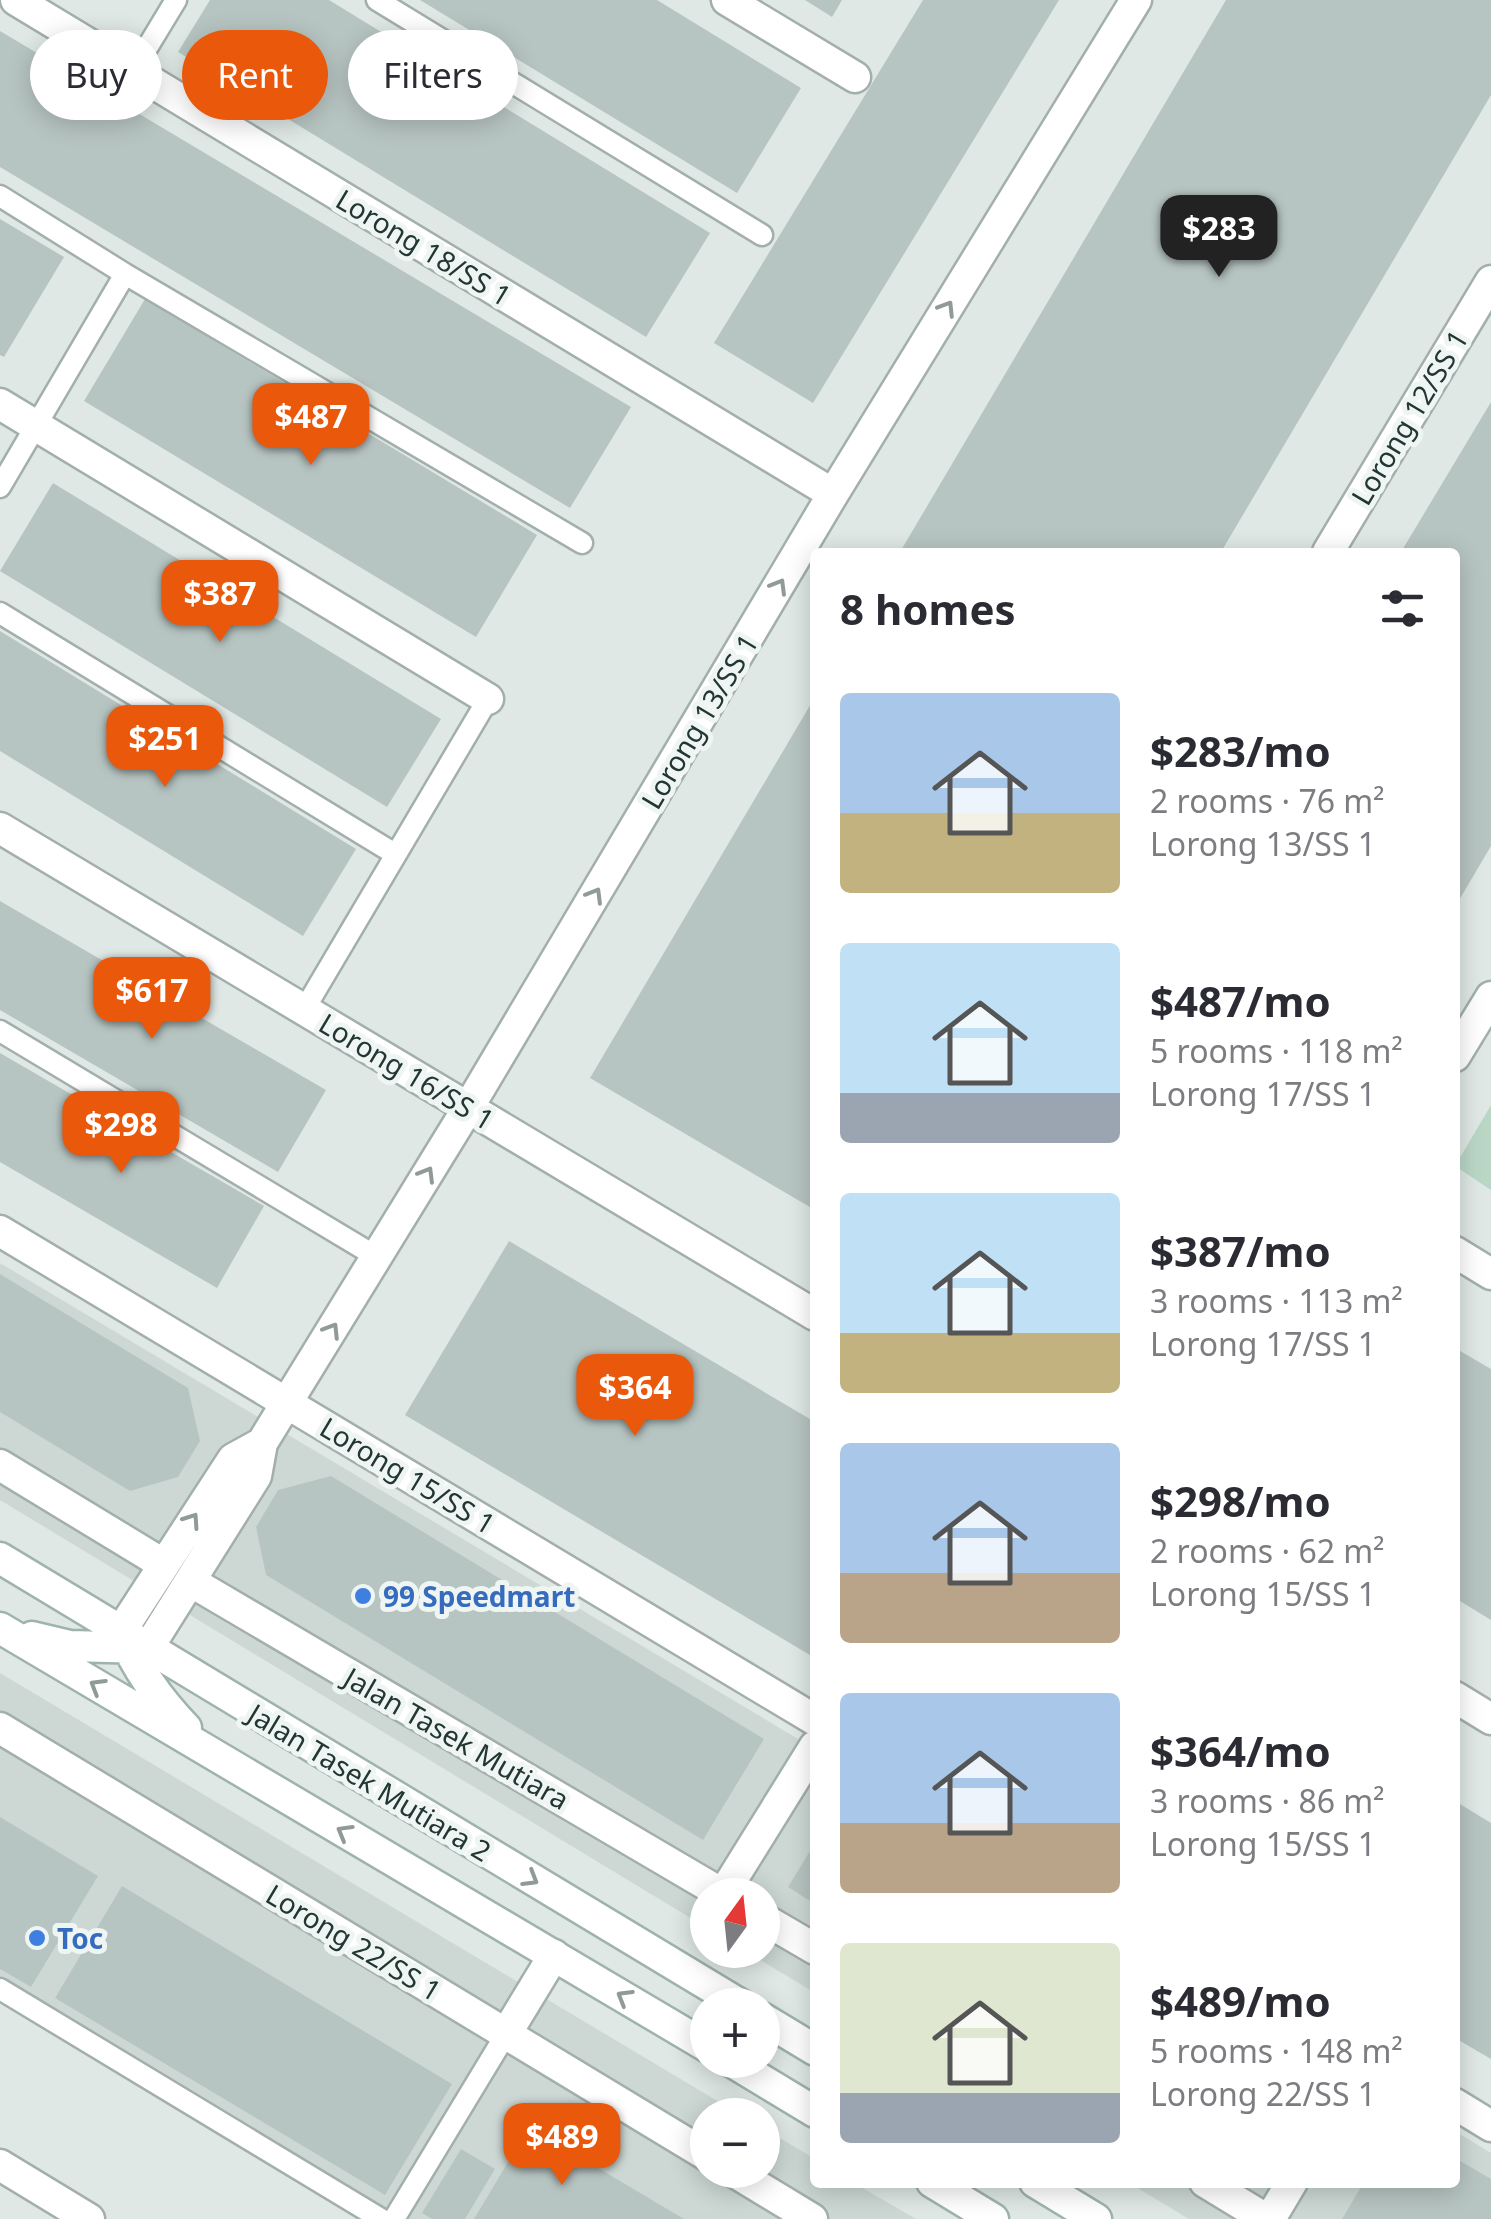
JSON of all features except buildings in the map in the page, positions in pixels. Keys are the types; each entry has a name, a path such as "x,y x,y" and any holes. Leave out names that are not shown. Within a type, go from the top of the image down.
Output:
{"street":[{"name":"Lorong 18/SS 1","path":"16,0 65,30"},
{"path":"727,0 854,76"},
{"name":"Lorong 13/SS 1","path":"132,1642 190,1581 256,1476 262,1443 468,1108 833,494 1136,0"},
{"name":"Lorong 18/SS 1","path":"162,89 833,494"},
{"name":"Lorong 12/SS 1","path":"1330,548 1491,281"},
{"path":"0,404 488,700"},
{"name":"Lorong 16/SS 1","path":"0,828 810,1312"},
{"path":"1460,1048 1491,996"},
{"name":"Lorong 15/SS 1","path":"0,1231 810,1717"},
{"path":"1460,1255 1491,1274"},
{"name":"Lorong 13/SS 1","path":"132,1642 162,1564 233,1459 262,1443"},
{"path":"0,1465 162,1564"},
{"name":"Jalan Tasek Mutiara 2","path":"0,1558 132,1642 712,1988"},
{"name":"Jalan Tasek Mutiara","path":"190,1581 697,1878"},
{"path":"2,1629 70,1646 132,1642 162,1703 211,1753"},
{"name":"Jalan Tasek Mutiara 2","path":"2,1629 690,2036"},
{"path":"1460,1700 1491,1719"},
{"name":"Lorong 22/SS 1","path":"0,1728 690,2145"},
{"path":"734,1878 810,1754"},
{"path":"780,1929 810,1946"},
{"path":"506,2034 554,1954"},
{"path":"780,2029 810,2047"},
{"path":"759,2078 810,2109"},
{"path":"1460,2107 1491,2126"},
{"path":"0,2165 89,2219"},
{"path":"761,2188 812,2219"},
{"path":"942,2188 993,2219"},
{"path":"1045,2188 1096,2219"},
{"path":"1215,2188 1268,2219 1288,2188"}],"lane":[{"path":"157,30 176,0"},
{"path":"377,0 762,235"},
{"path":"0,196 582,543"},
{"path":"0,487 125,274"},
{"path":"0,613 395,854"},
{"path":"304,1010 488,700"},
{"path":"0,1031 376,1257"},
{"path":"0,1989 381,2219"},
{"path":"394,2219 506,2034"}],"shaded area":[{"path":"0,1263 810,1746 810,1990 774,1968 780,1968 780,1878 690,1878 690,1918 0,1500"},
{"path":"0,1673 712,2098 690,2098 690,2188 780,2188 780,2138 810,2156 810,2188 863,2188 916,2219 361,2219 0,2002"},
{"path":"1460,2134 1491,2153 1491,2219 1189,2219 1137,2188 1460,2188"}],"green space":[{"path":"1491,1105 1491,1190 1460,1169 1460,1158"}],"place":[{"name":"99 Speedmart","path":"363,1596"},
{"name":"Toc","path":"37,1938"}]}
